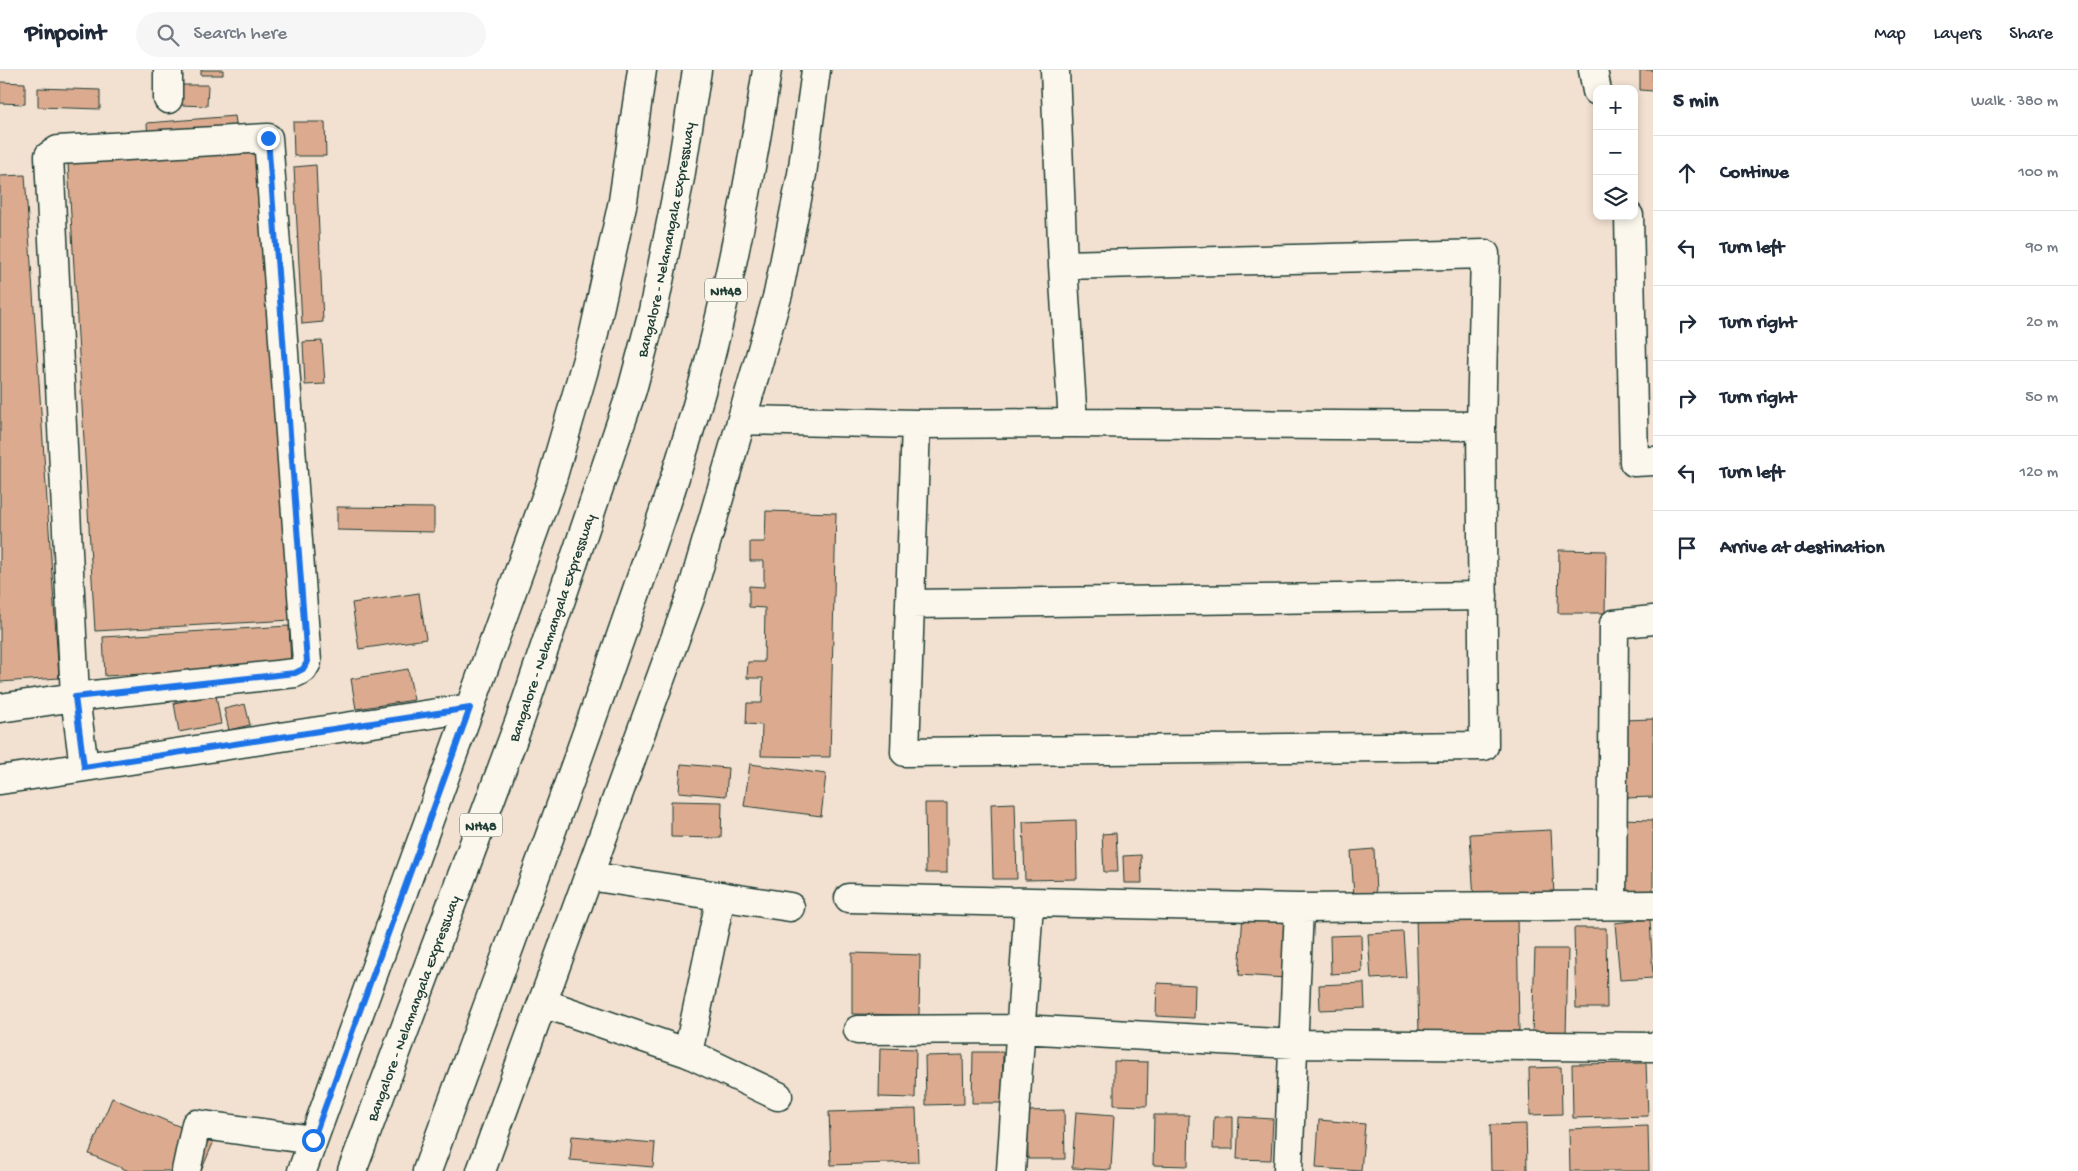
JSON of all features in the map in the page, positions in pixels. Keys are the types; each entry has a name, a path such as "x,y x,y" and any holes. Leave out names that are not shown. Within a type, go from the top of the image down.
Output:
{"main road":[{"path":"168,70 168,98"},
{"path":"302,1171 550,486 592,342 623,201 642,70"},
{"name":"Bangalore - Nelamangala Expressway","path":"352,1171 520,720 632,390 653,311 680,178 697,70"},
{"name":"NH48","path":"426,1171 568,789 666,505 707,368 733,262 756,145 767,70"},
{"path":"481,1171 691,595 778,294 802,174 816,70"},
{"path":"1055,70 1063,265 1073,422"},
{"path":"1593,70 1596,85"},
{"path":"0,708 75,697 295,673 303,669 307,662 268,138 58,150 51,152 48,158 75,697 84,767"},
{"path":"1630,220 1641,308 1634,462 1653,462"},
{"path":"916,424 905,752 1484,746 1481,426 1485,254 1063,265"},
{"path":"742,420 916,424 1073,422 1481,426"},
{"path":"910,604 1483,596"},
{"path":"1612,905 1614,624 1653,620"},
{"path":"0,780 470,708"},
{"path":"589,876 790,907"},
{"path":"688,1053 720,896"},
{"path":"849,898 1299,908 1653,905"},
{"path":"1011,1171 1029,903"},
{"path":"1288,1171 1299,908"},
{"path":"543,1003 688,1053 778,1096"},
{"path":"858,1030 1020,1029 1294,1044 1653,1047"},
{"path":"186,1171 196,1124 313,1140"}],"building":[{"path":"201,70 223,70 223,75 201,75"},
{"path":"1640,70 1653,70 1653,91 1640,90"},
{"path":"0,82 25,83 25,104 0,103"},
{"path":"181,85 208,85 207,106 181,105"},
{"path":"38,88 100,90 100,109 38,107"},
{"path":"235,116 237,130 148,138 147,123"},
{"path":"293,122 325,122 326,156 294,156"},
{"path":"265,152 292,620 95,631 68,163"},
{"path":"316,165 323,322 302,324 294,167"},
{"path":"25,175 59,678 0,682 0,176"},
{"path":"322,341 325,384 305,385 303,342"},
{"path":"337,507 434,508 434,532 337,530"},
{"path":"766,511 836,513 830,757 761,756 762,725 746,724 747,703 762,703 763,678 747,678 748,662 764,662 765,608 749,607 749,586 764,587 764,561 750,561 750,542 765,542"},
{"path":"1559,550 1606,551 1605,613 1558,613"},
{"path":"419,593 426,639 359,649 352,603"},
{"path":"289,626 291,666 105,676 103,637"},
{"path":"408,669 414,700 356,709 351,679"},
{"path":"216,695 221,724 179,732 174,703"},
{"path":"245,704 250,725 229,730 224,709"},
{"path":"1653,719 1653,797 1626,798 1624,720"},
{"path":"681,764 728,768 726,796 679,792"},
{"path":"750,764 826,774 821,816 744,806"},
{"path":"671,801 722,802 721,838 671,837"},
{"path":"925,803 947,803 947,873 926,873"},
{"path":"1015,803 1017,879 993,879 991,804"},
{"path":"1621,819 1653,820 1653,894 1620,893"},
{"path":"1076,820 1077,879 1025,880 1023,822"},
{"path":"1551,830 1554,896 1474,900 1470,834"},
{"path":"1116,833 1118,872 1104,872 1102,834"},
{"path":"1374,849 1376,895 1354,897 1351,851"},
{"path":"1141,855 1142,883 1124,883 1123,856"},
{"path":"1243,913 1290,916 1286,978 1239,975"},
{"path":"1517,915 1519,1031 1419,1033 1416,917"},
{"path":"1650,919 1653,978 1620,980 1615,923"},
{"path":"1574,928 1606,928 1607,1008 1576,1008"},
{"path":"1403,932 1406,977 1371,979 1368,934"},
{"path":"1361,935 1362,972 1331,974 1330,936"},
{"path":"1535,949 1568,949 1566,1036 1532,1035"},
{"path":"852,953 920,955 919,1015 852,1014"},
{"path":"1157,983 1195,985 1194,1018 1156,1016"},
{"path":"1364,983 1365,1008 1320,1010 1319,985"},
{"path":"880,1048 916,1049 915,1098 879,1097"},
{"path":"973,1052 1003,1052 1002,1103 972,1103"},
{"path":"963,1055 964,1104 926,1105 925,1056"},
{"path":"1114,1061 1148,1062 1147,1106 1114,1105"},
{"path":"1646,1063 1648,1116 1573,1118 1572,1064"},
{"path":"1561,1067 1562,1114 1530,1115 1529,1068"},
{"path":"112,1098 214,1141 201,1171 129,1171 89,1154"},
{"path":"916,1109 918,1162 831,1165 829,1112"},
{"path":"1064,1110 1065,1159 1028,1159 1027,1111"},
{"path":"1076,1112 1114,1115 1111,1170 1072,1168"},
{"path":"1154,1115 1189,1115 1188,1166 1153,1165"},
{"path":"1214,1117 1233,1117 1233,1149 1213,1149"},
{"path":"1239,1117 1273,1119 1271,1160 1237,1159"},
{"path":"1319,1120 1365,1124 1361,1171 1316,1168"},
{"path":"1526,1124 1527,1171 1491,1171 1490,1125"},
{"path":"1648,1126 1649,1171 1570,1171 1569,1129"},
{"path":"572,1136 655,1143 653,1167 570,1160"}],"route":[{"path":"268,138 307,662 303,669 295,673 75,697 84,767 470,708 313,1140"}]}
